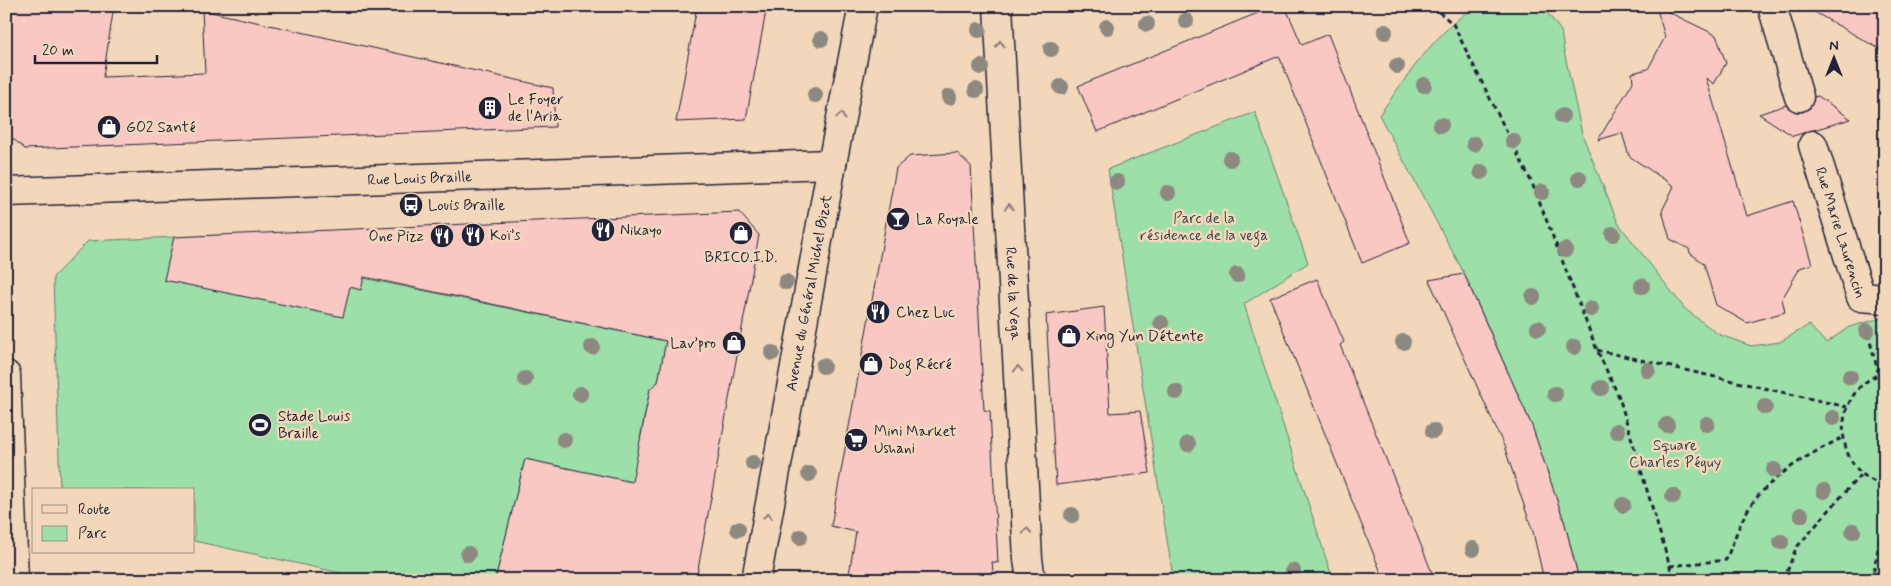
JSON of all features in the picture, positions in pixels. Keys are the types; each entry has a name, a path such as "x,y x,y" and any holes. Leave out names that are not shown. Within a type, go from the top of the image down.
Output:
{"street":[{"name":"Avenue du Général Michel Bizot","path":"756,580 832,164 863,6"},
{"name":"Rue de la Vega","path":"998,6 1028,559 1031,580"},
{"path":"1772,6 1798,97"},
{"name":"Rue Marie Laurencin","path":"1813,145 1873,298"},
{"name":"Rue Louis Braille","path":"6,192 832,164"},
{"path":"6,375 9,521 14,580"}],"path":[{"path":"1432,6 1453,24 1532,183 1597,350 1619,397 1674,580"},
{"path":"1873,298 1867,331 1879,375"},
{"path":"1597,350 1847,407"},
{"path":"1885,373 1865,383 1855,394 1847,407 1843,422 1847,450 1853,462 1862,473 1885,486"},
{"path":"1670,566 1726,560 1750,507 1773,482 1812,453 1844,437"},
{"path":"1784,580 1796,548 1862,473"},
{"path":"1872,580 1885,513"}],"green space":[{"name":"Square Charles Péguy","path":"1476,6 1537,6 1546,11 1561,31 1582,134 1618,223 1685,309 1718,334 1751,346 1780,342 1809,325 1826,343 1849,327 1885,317 1885,580 1579,580 1565,524 1532,426 1464,273 1379,115 1435,42 1447,29"},
{"name":"Parc de la résidence de la vega","path":"1255,112 1308,263 1244,304 1333,580 1175,580 1172,571 1108,169"},
{"path":"222,235 315,268 666,341 657,387 653,386 650,389 640,438 644,441 640,484 525,459 495,580 373,580 195,541 195,488 60,488 53,277 88,241"}],"building":[{"path":"6,6 114,6 103,77 205,73 202,10 553,88 555,127 25,149 11,137"},
{"path":"697,6 767,6 746,119 676,122"},
{"path":"1275,6 1285,6 1302,45 1328,34 1410,243 1362,263 1279,56 1097,132 1078,86"},
{"path":"1656,6 1716,35 1726,63 1714,84 1706,78 1747,216 1793,201 1812,264 1800,268 1782,299 1785,312 1747,323 1716,305 1704,264 1690,253 1689,249 1670,239 1662,211 1674,186 1629,156 1622,133 1598,140 1633,82 1632,73 1648,69 1665,37"},
{"path":"1804,6 1885,6 1885,52 1860,38"},
{"path":"1818,96 1851,119 1793,136 1759,114 1786,105 1795,112 1803,112 1810,108 1814,97"},
{"path":"957,153 971,166 984,410 990,411 998,563 992,562 994,580 848,580 856,532 831,526 896,168 910,156"},
{"path":"739,212 759,235 696,580 495,580 525,459 632,482 650,389 658,382 666,341 364,277 361,290 350,287 343,317 164,280 174,237"},
{"path":"1464,274 1532,426 1565,524 1579,580 1544,580 1533,532 1504,446 1429,280"},
{"path":"1317,279 1344,342 1340,345 1435,580 1384,580 1270,298"},
{"path":"1104,307 1110,413 1140,411 1150,473 1056,485 1046,315"}],"place":[{"name":"Le Foyer de l'Aria","path":"490,108"},
{"name":"GO2 Santé","path":"109,127"},
{"name":"Louis Braille","path":"411,205"},
{"name":"La Royale","path":"898,219"},
{"name":"Nikayo","path":"603,230"},
{"name":"BRICO.I.D.","path":"741,233"},
{"name":"Koï’s","path":"473,235"},
{"name":"One Pizz","path":"442,236"},
{"name":"Chez Luc","path":"878,312"},
{"name":"Xing Yun Détente","path":"1069,336"},
{"name":"Lav’pro","path":"734,343"},
{"name":"Dog Récré","path":"871,364"},
{"name":"Stade Louis Braille","path":"260,425"},
{"name":"Mini Market Ushani","path":"856,440"}]}
